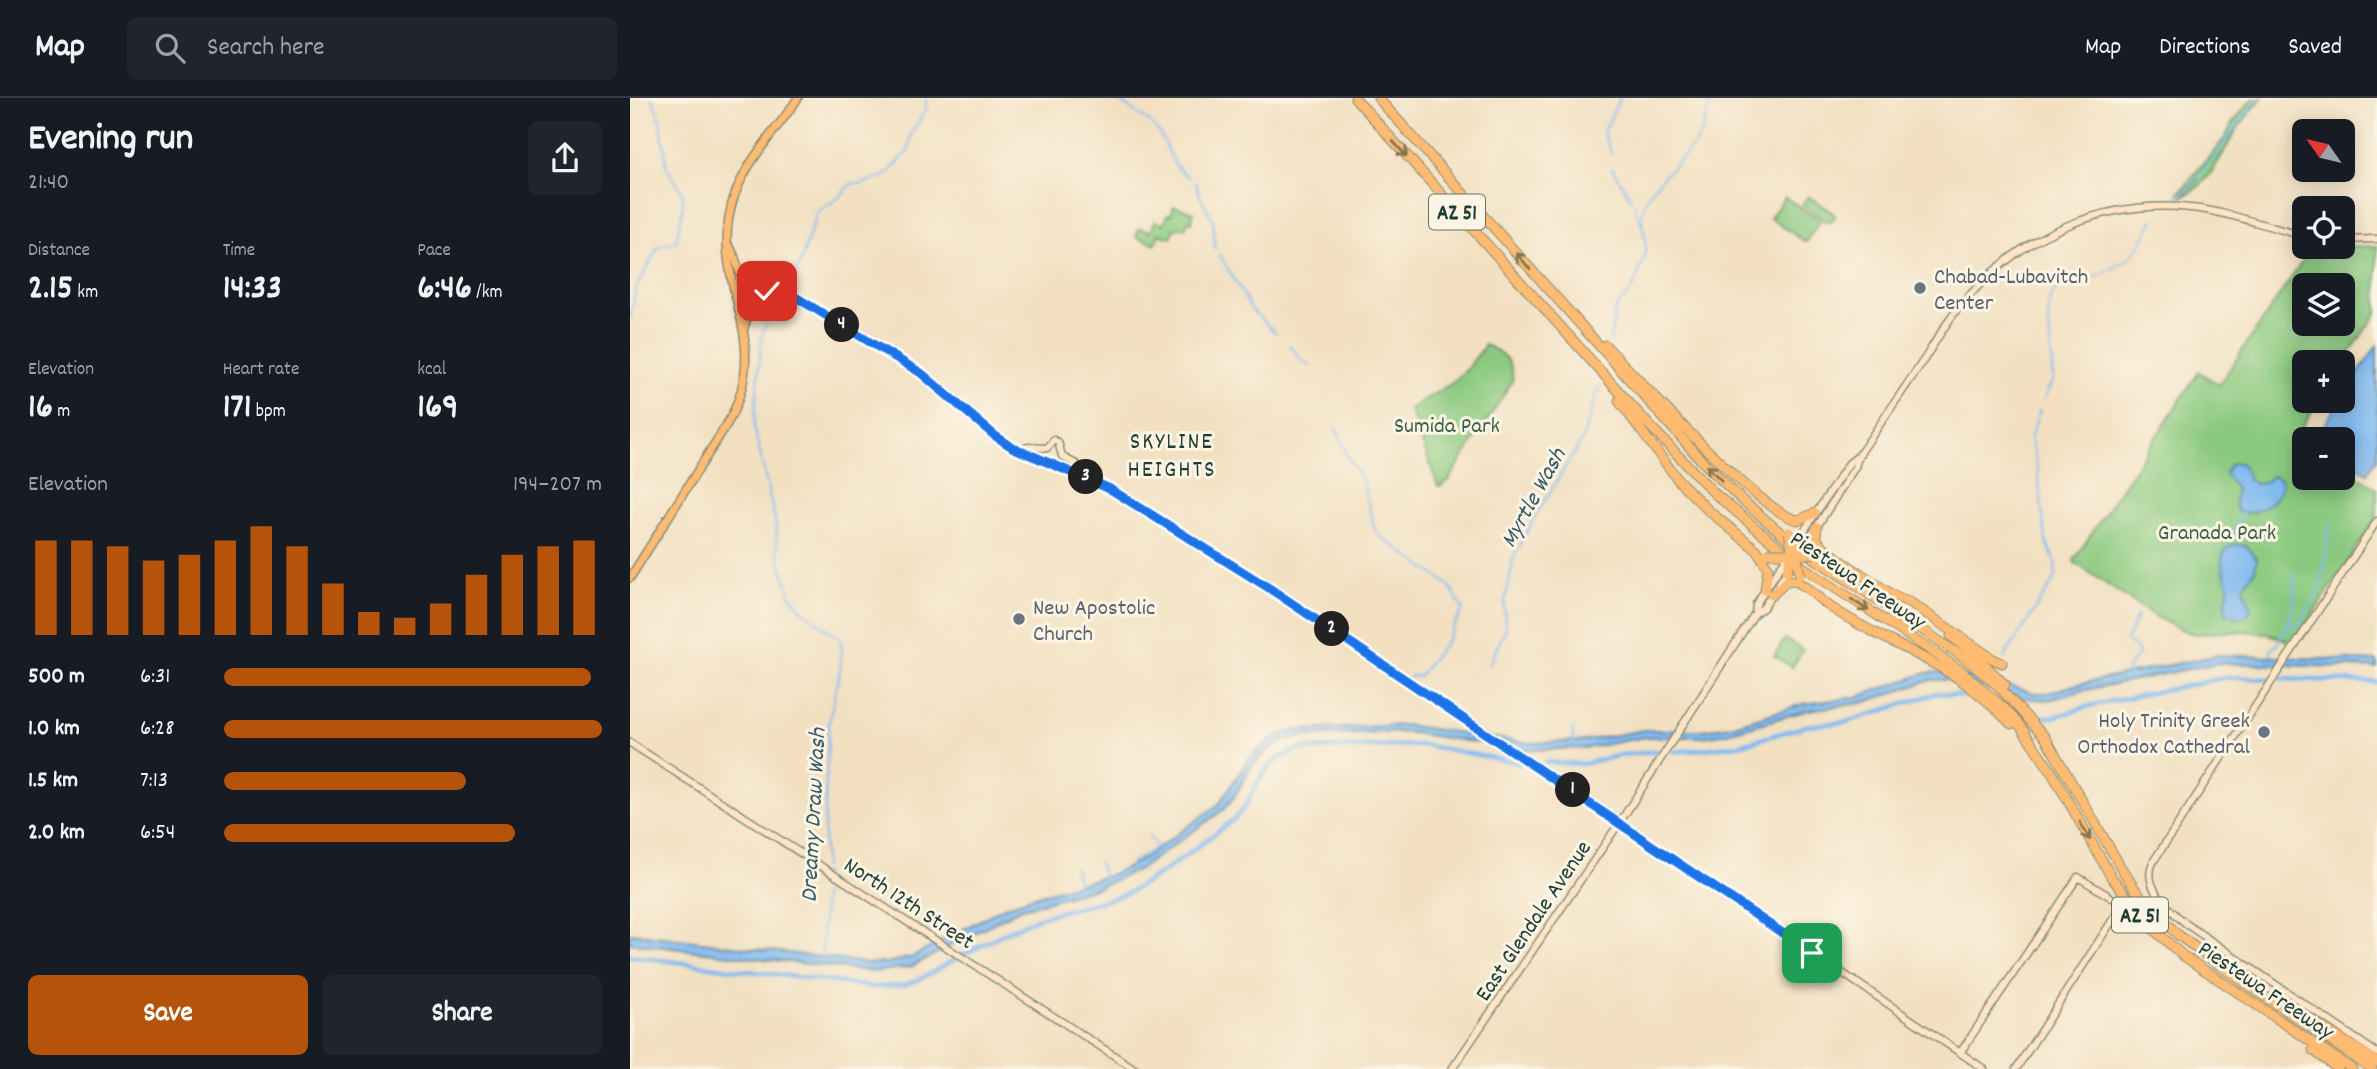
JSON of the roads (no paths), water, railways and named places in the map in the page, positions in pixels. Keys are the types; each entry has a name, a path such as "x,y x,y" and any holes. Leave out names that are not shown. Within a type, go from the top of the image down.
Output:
{"highway":[{"name":"Piestewa Freeway","path":"1355,98 1693,472 1747,523 1814,575 1959,669 1987,691 2035,747 2112,878 2152,928 2182,956 2352,1069"},
{"name":"Piestewa Freeway","path":"1378,98 1703,462 1763,520 1816,560 1982,667 2017,698 2070,776 2106,844 2140,897 2177,934 2372,1069"},
{"path":"1568,312 1581,320 1703,446 1780,513 1798,520 1815,513"},
{"path":"1560,326 1573,346 1669,464 1679,481 1709,511 1762,551 1815,553 1836,557"},
{"path":"1780,513 1789,532 1800,575 1808,589"},
{"path":"1817,527 1819,543 1962,645 1982,667"},
{"path":"1784,569 1804,540"},
{"path":"1762,551 1768,568 1768,592"},
{"path":"1768,592 1791,580 1808,589 1827,605 1867,629 1944,670 1991,704 2017,727"},
{"path":"1894,596 1911,603 2002,663"},
{"path":"2279,1005 2298,1012 2377,1062"},
{"path":"2274,1017 2337,1069"}],"main road":[{"path":"630,578 737,404 747,350 727,242 729,214 736,190 745,173 798,98"},
{"path":"1804,540 1817,527 1855,467 1859,455 1938,337 1974,290 2016,253 2061,228 2098,215 2152,206 2191,208 2292,233"},
{"path":"2355,240 2377,239"},
{"path":"727,242 734,251 738,270 747,281 761,289 789,296 825,314 921,373 994,435 1018,450 1086,477 1238,568 1521,755 1984,1069"},
{"path":"737,300 779,295"},
{"path":"744,329 750,309 763,297"},
{"path":"1018,450 1028,447 1046,449 1056,441 1062,456 1078,464 1086,477"},
{"path":"1804,540 1815,513 1849,463 1859,455"},
{"path":"2377,521 2153,862 2150,876 2153,887 2162,900 2189,926 2377,1053"},
{"name":"East Glendale Avenue","path":"1452,1069 1620,822 1755,613 1756,604 1784,569"},
{"name":"North 12th Street","path":"630,743 1135,1069"},
{"path":"1960,1053 2078,877 2114,899 2120,906 2118,915 2015,1069"}],"water":[{"path":"2377,346 2377,458 2367,473 2355,465 2355,427 2322,427 2332,413 2355,413 2355,378"},
{"path":"2237,462 2243,465 2249,480 2255,484 2263,483 2273,476 2281,480 2281,488 2270,503 2253,512 2239,511 2235,506 2236,489 2225,474 2229,465"},
{"path":"2236,544 2247,546 2257,559 2255,570 2243,586 2250,604 2249,612 2239,618 2227,614 2225,604 2228,587 2222,564 2226,549"},
{"path":"2219,655 2377,661 2377,668 2218,663 2049,700 2023,698 1955,680 1931,680 1862,703 1808,710 1728,733 1704,737 1646,737 1586,748 1529,750 1405,732 1303,736 1282,742 1265,753 1251,767 1234,797 1223,810 1140,869 1099,887 1019,909 911,967 874,972 630,943 630,933 867,963 886,963 913,957 1004,907 1107,876 1144,858 1219,804 1250,757 1275,737 1295,730 1405,725 1529,743 1583,741 1644,730 1703,730 1731,726 1803,704 1857,697 1926,673 1941,672 2034,693 2048,693 2078,684"}],"waterway":[{"path":"630,318 636,288 659,246 676,242 683,206 682,192 667,168 660,119 652,98"},
{"name":"Dreamy Draw Wash","path":"787,292 800,264 817,212 840,197 852,183 861,184 887,175 909,150 911,134 926,109 926,98"},
{"path":"1117,98 1153,125 1177,167 1189,177"},
{"path":"1612,154 1603,133 1620,98"},
{"name":"Myrtle Wash","path":"1610,340 1616,308 1632,288 1645,256 1642,215 1647,199 1659,181 1699,137 1714,98"},
{"path":"2177,198 2194,182 2259,98"},
{"path":"1612,168 1631,199"},
{"path":"1196,182 1213,220 1215,248"},
{"path":"1634,205 1641,224"},
{"path":"2044,399 2053,379 2048,313 2050,297 2067,283 2097,277 2129,259 2154,219"},
{"path":"1219,254 1252,310 1276,333"},
{"name":"Dreamy Draw Wash","path":"781,299 762,334 754,427 776,525 778,555 791,596 801,609 841,640 841,664 828,736 824,867"},
{"path":"1290,345 1300,359 1310,366"},
{"name":"Myrtle Wash","path":"1489,665 1506,628 1504,606 1514,557 1582,440 1599,387"},
{"path":"2004,658 2056,577 2055,561 2046,541 2037,466 2030,438 2040,410"},
{"path":"1336,428 1349,459 1362,480 1376,533 1449,585 1463,609 1446,642 1418,677 1412,675 1409,679"},
{"path":"2233,542 2242,513"},
{"path":"2271,656 2271,649 2289,628 2299,624 2318,593 2330,521"},
{"path":"2287,628 2295,601 2293,575"},
{"path":"2128,676 2127,669 2139,653 2126,641 2137,616"},
{"path":"2026,713 2036,717 2054,717 2093,705 2228,677 2268,679"},
{"path":"2281,679 2377,682"},
{"path":"1674,752 1739,745 1810,725 1847,722 1937,693 1981,698"},
{"path":"1573,729 1573,742"},
{"path":"630,956 874,987 904,985 1031,921 1056,912 1108,900 1146,883 1229,823 1247,803 1263,773 1284,756 1301,749 1423,745 1521,763"},
{"path":"1545,762 1582,764 1657,751"},
{"path":"1131,867 1130,864 1157,847 1148,835"},
{"path":"1098,862 1104,878"},
{"path":"1075,868 1079,884"},
{"name":"Dreamy Draw Wash","path":"822,957 824,872"}],"place":[{"name":"Chabad-Lubavitch Center","path":"1920,288"},
{"name":"New Apostolic Church","path":"1019,619"},
{"name":"Holy Trinity Greek Orthodox Cathedral","path":"2264,732"}],"district":[{"name":"SKYLINE HEIGHTS","path":"1172,454"}],"park label":[{"name":"Sumida Park","path":"1447,424"},
{"name":"Granada Park","path":"2217,531"}]}
